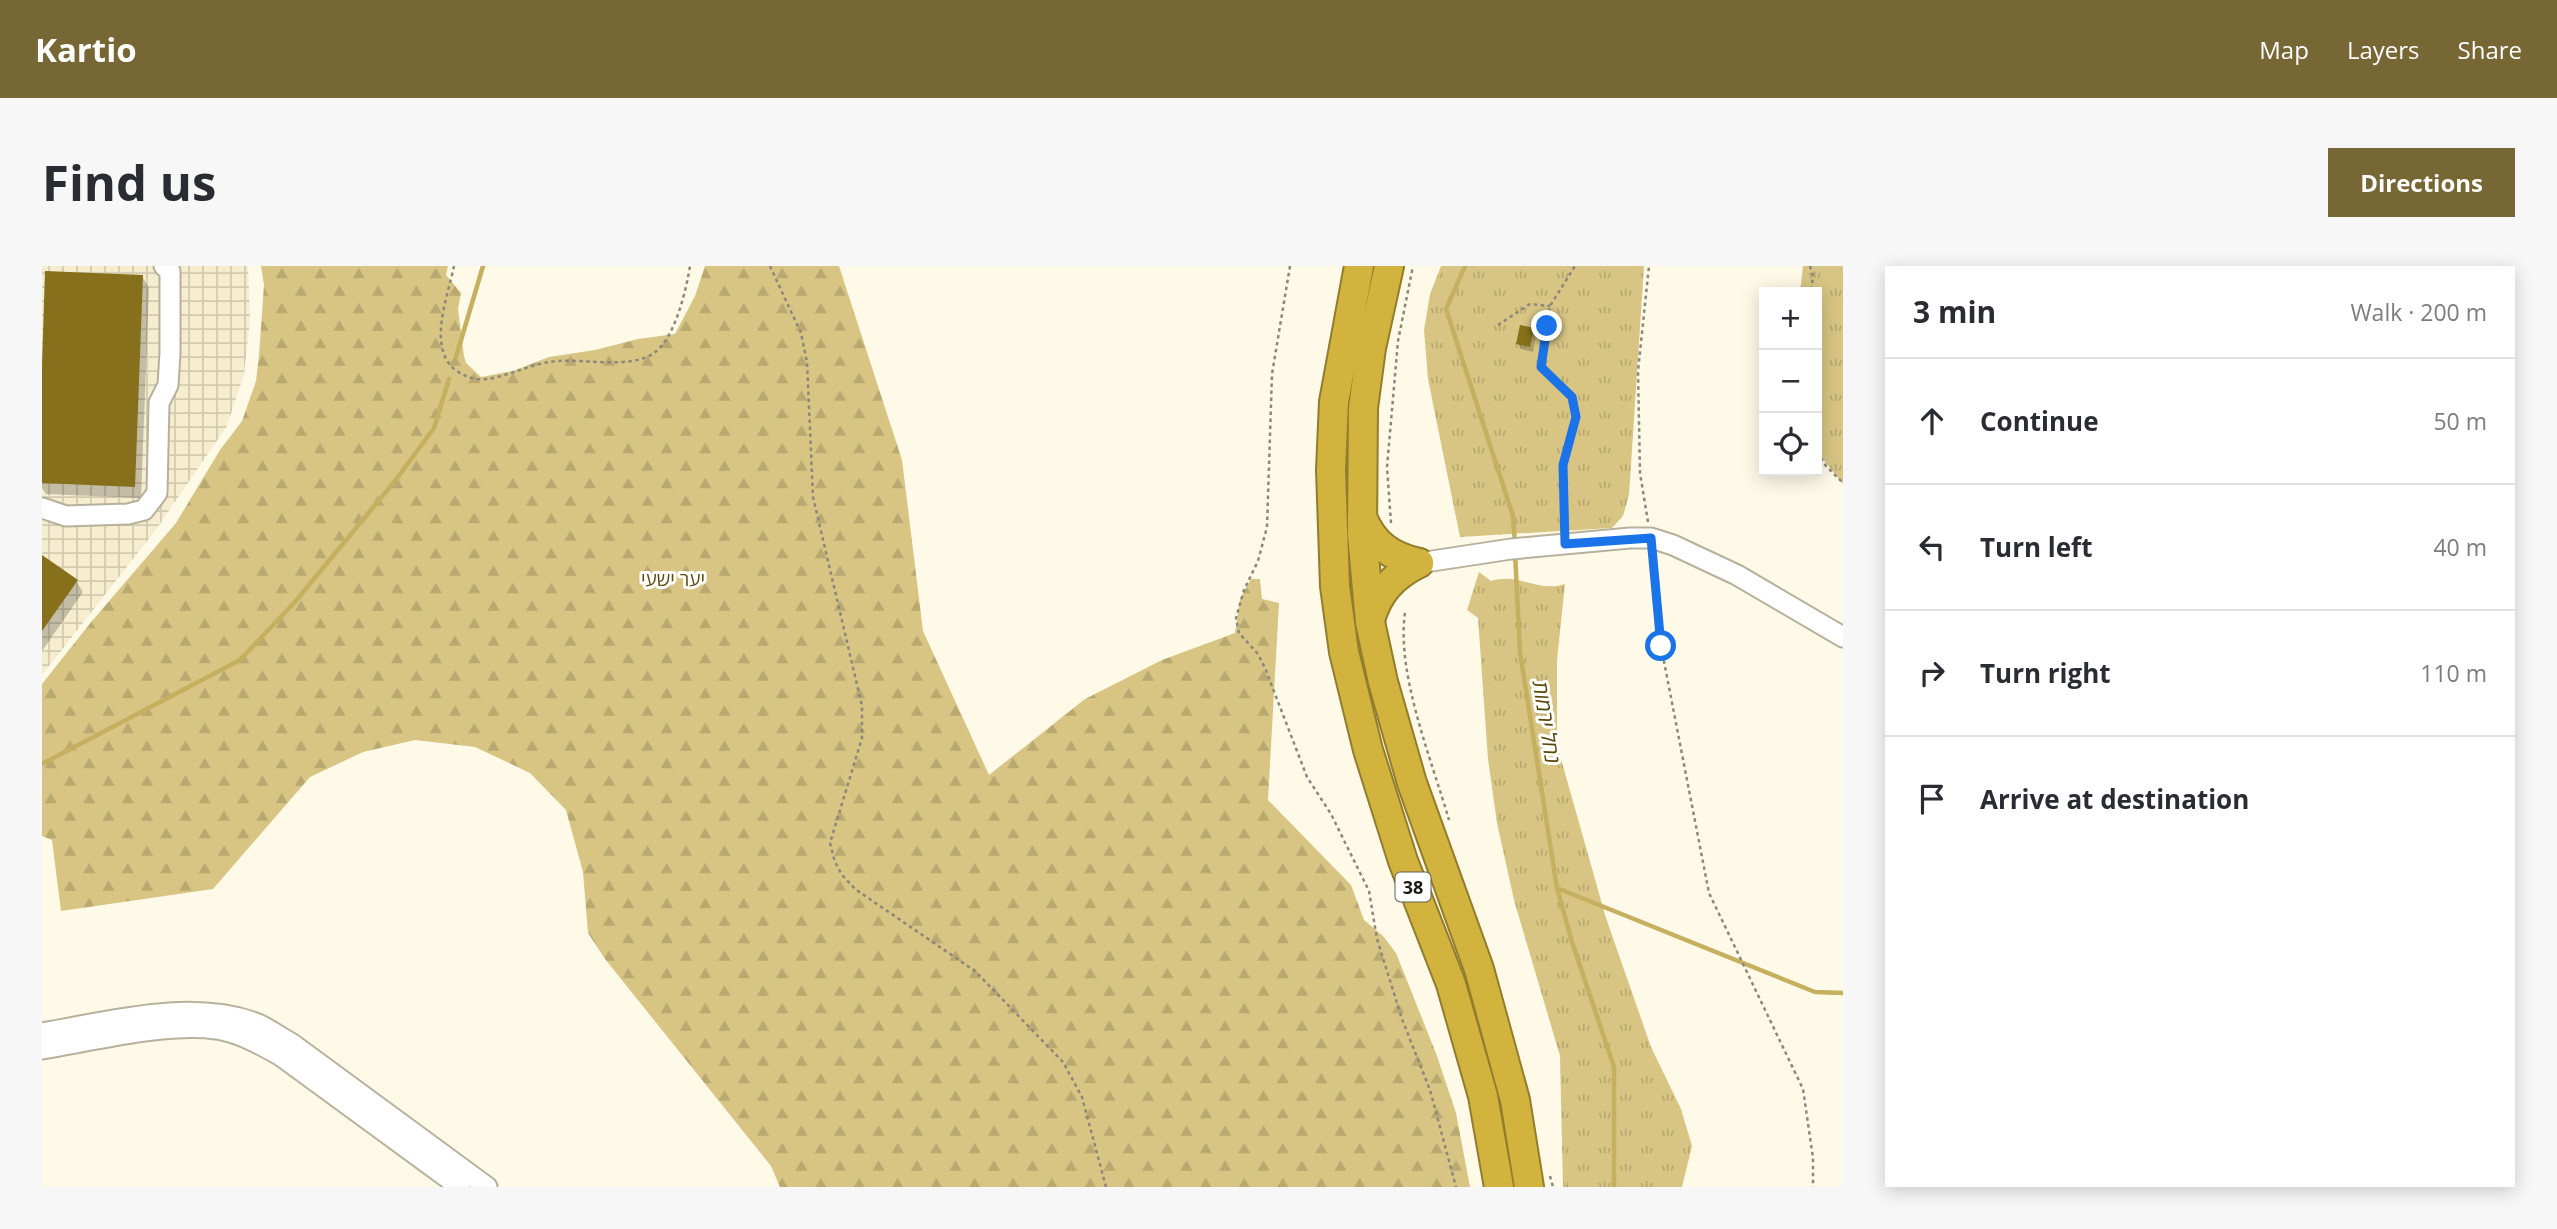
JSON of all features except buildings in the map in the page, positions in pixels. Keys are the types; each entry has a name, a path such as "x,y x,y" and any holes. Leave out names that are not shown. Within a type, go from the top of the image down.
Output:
{"highway":[{"name":"38","path":"1359,266 1343,343 1333,416 1332,534 1336,597 1344,652 1368,750 1403,861 1451,984 1483,1096 1499,1187"},
{"name":"38","path":"1389,266 1371,348 1363,408 1362,517 1370,622 1383,682 1412,783 1479,969 1515,1100 1529,1187"},
{"path":"1362,517 1369,532 1382,547 1403,560 1419,563"},
{"path":"1370,622 1374,607 1385,587 1419,563"}],"street":[{"path":"42,508 66,516 128,514 144,509 157,493 159,403 168,385 170,354 170,271 164,266"},
{"path":"1419,563 1511,549 1651,538 1673,545 1737,575 1843,637"},
{"path":"42,1032 184,1013 219,1014 257,1024 291,1043 487,1187"},
{"path":"42,1049 185,1028 216,1029 251,1039 281,1056 460,1187"}],"path":[{"path":"454,266 439,336 441,351 451,368 465,377 477,380 546,362 579,359 628,362 653,354 669,334 678,314 690,266"},
{"path":"770,266 801,333 807,362 813,497 862,706 862,738 831,843 835,862 842,875 855,889 975,971 1063,1062 1082,1097 1106,1187"},
{"path":"1290,266 1272,374 1267,527 1258,561 1244,590 1236,618 1239,633 1258,654 1265,668 1307,776 1331,814 1369,891 1377,939 1402,1019 1430,1090 1456,1187"},
{"path":"1391,528 1387,467 1398,341 1413,266"},
{"path":"1565,544 1563,465 1576,417 1572,397 1541,367 1550,306 1575,266"},
{"path":"1648,266 1638,371 1640,473 1651,538 1661,646 1709,893 1802,1089 1813,1158 1813,1187"},
{"path":"1810,266 1813,276 1812,287"},
{"path":"1498,325 1530,304 1550,306"},
{"path":"1822,460 1843,483"}],"shaded area":[{"path":"42,266 248,266 250,320 244,374 227,426 155,531 42,675"}],"green space":[{"name":"יער ישעי","path":"261,266 448,266 446,275 461,293 458,309 466,363 481,377 513,371 549,357 675,334 695,296 705,266 839,266 902,460 923,631 989,775 1085,699 1162,660 1235,633 1240,599 1251,579 1260,579 1262,599 1279,603 1268,800 1351,885 1364,920 1383,936 1396,953 1437,1056 1456,1113 1470,1187 780,1187 771,1166 605,959 588,933 583,872 566,810 530,773 475,747 415,740 363,752 310,777 213,889 61,911 52,840 42,836 42,684 176,523 220,450 242,421 256,381 264,285"},
{"path":"1441,266 1644,266 1629,495 1623,516 1612,528 1460,537 1428,379 1424,330 1430,294"},
{"path":"1803,266 1843,266 1843,484 1822,458 1822,287 1801,287"},
{"path":"1479,572 1491,581 1511,579 1546,586 1565,584 1557,660 1557,745 1606,918 1651,1047 1681,1109 1692,1146 1682,1187 1563,1187 1560,1056 1514,900 1497,823 1488,759 1478,618 1467,610"}],"waterway":[{"path":"456,357 483,266"},
{"name":"נחל ירמות","path":"1465,266 1446,309 1513,516 1515,544"},
{"path":"42,764 240,660 294,603 395,481 434,428 449,379"},
{"name":"נחל ירמות","path":"1515,552 1520,652 1557,888 1614,1067 1614,1187"},
{"path":"1557,888 1815,992 1843,993"}],"route":[{"path":"1547,326 1541,367 1572,397 1576,417 1563,465 1565,544 1651,538 1661,646"}]}
